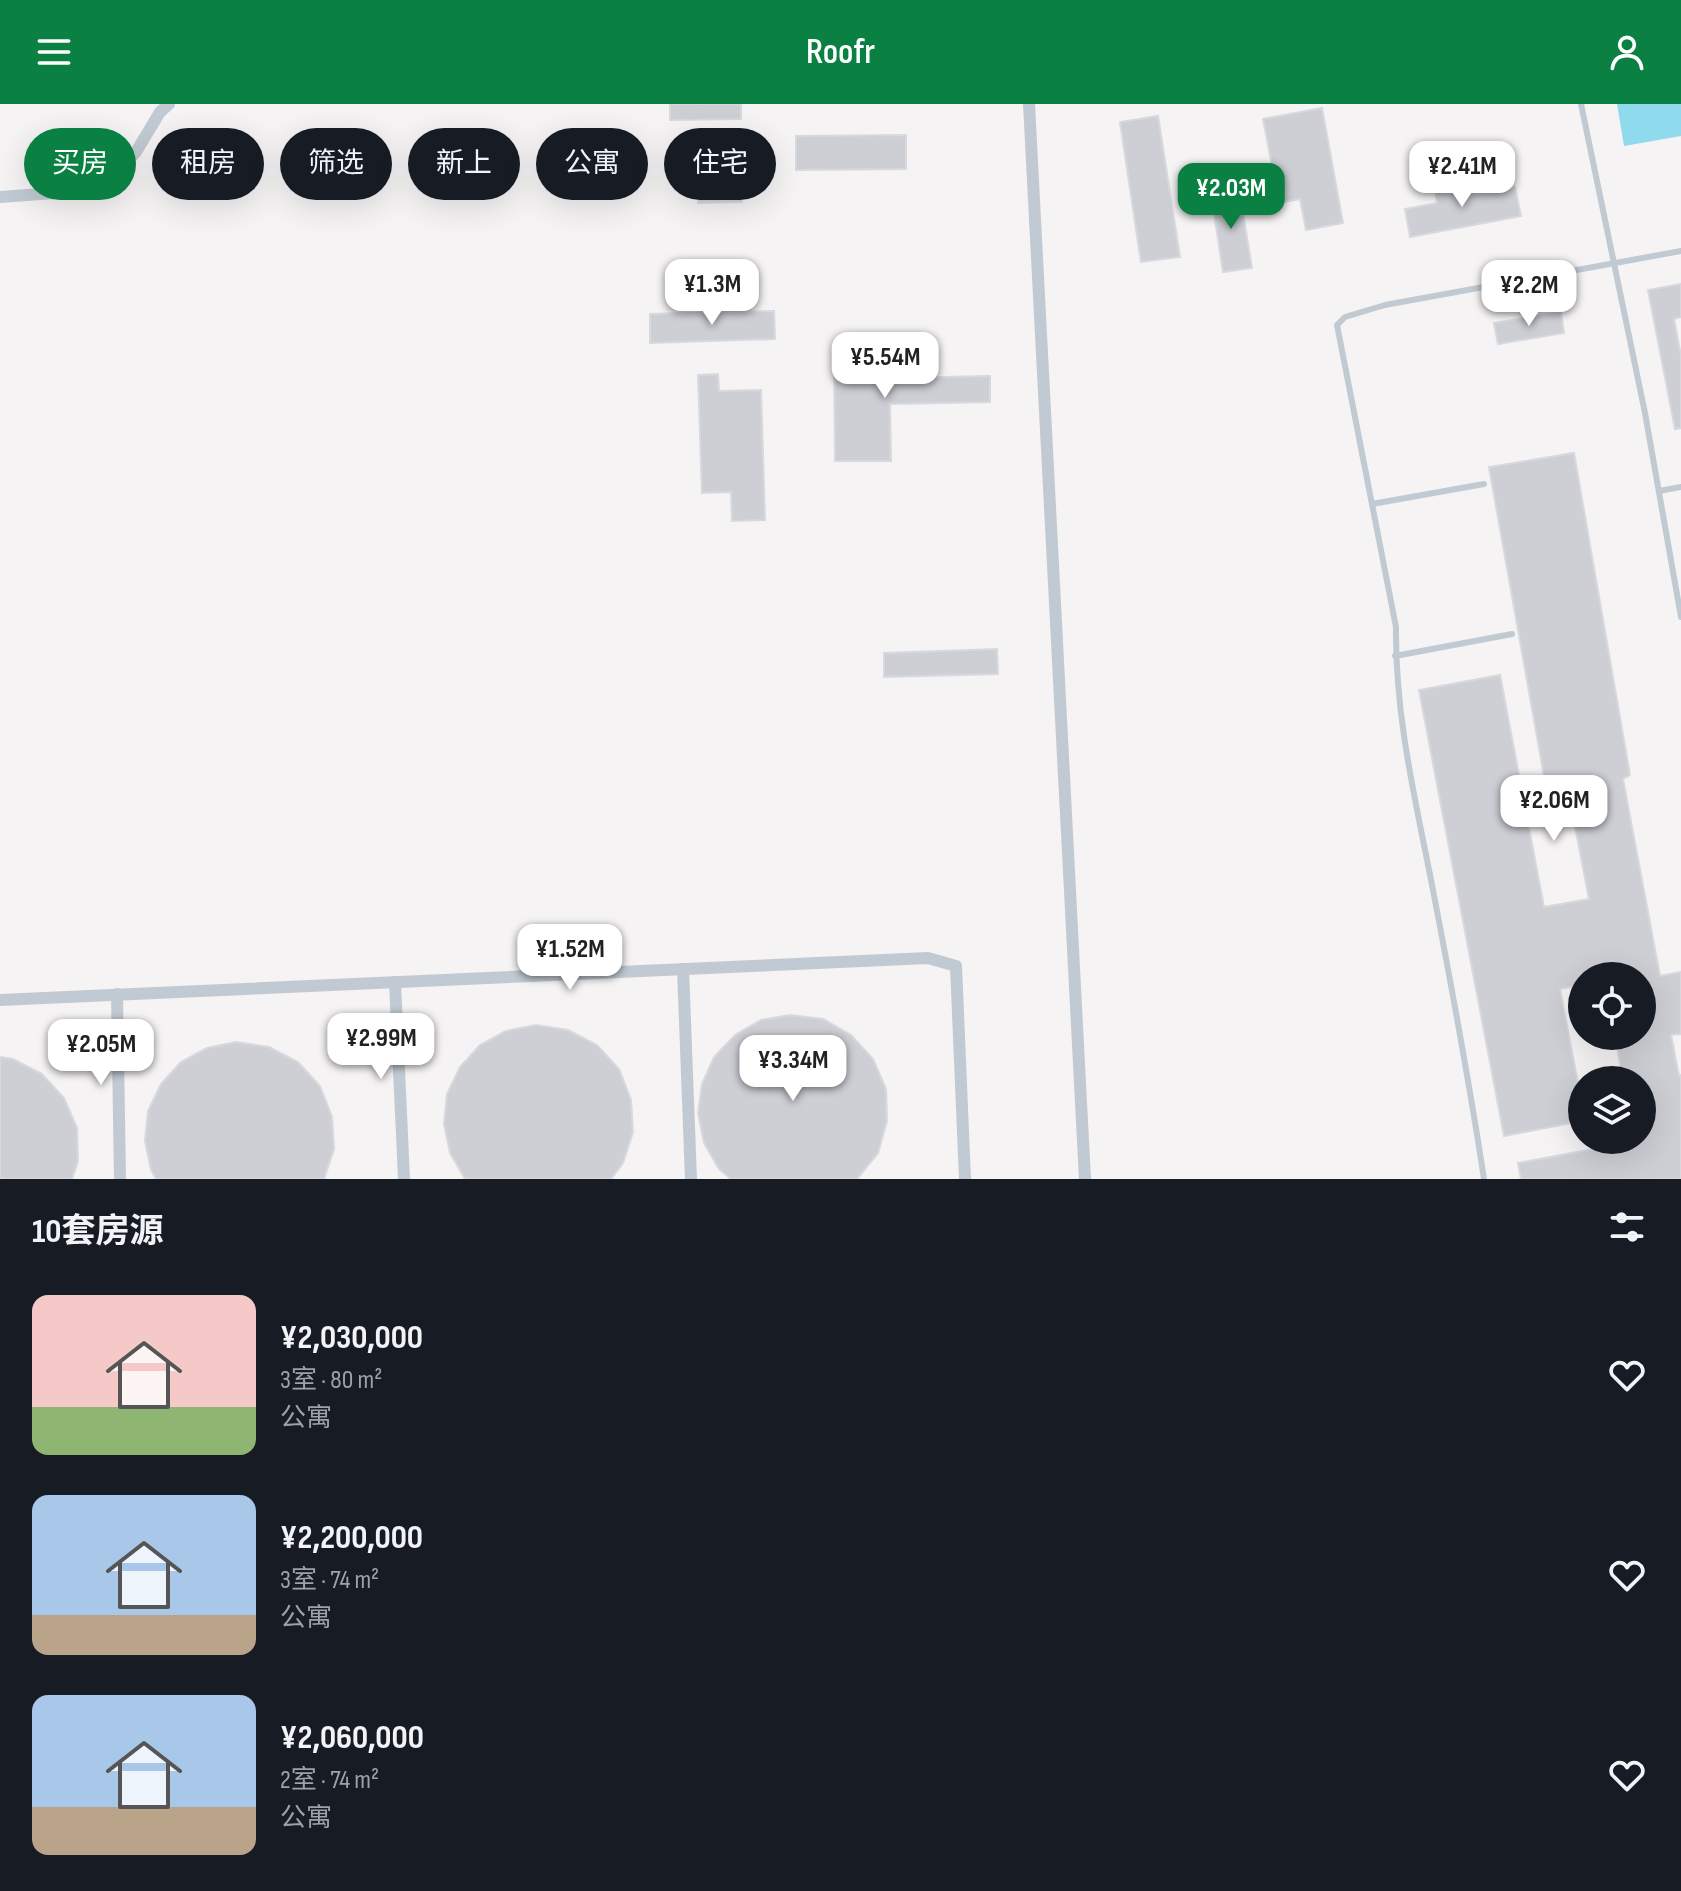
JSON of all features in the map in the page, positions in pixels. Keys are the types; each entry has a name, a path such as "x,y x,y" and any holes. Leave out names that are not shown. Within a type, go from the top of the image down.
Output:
{"street":[{"path":"0,197 55,193 108,183 136,152 160,112 169,104"},
{"path":"1029,104 1085,1179"},
{"path":"0,1000 928,958 956,966 965,1179"},
{"path":"683,969 691,1179"},
{"path":"395,982 404,1179"},
{"path":"117,994 120,1179"}],"lane":[{"path":"1581,104 1615,263 1681,617"},
{"path":"1484,1179 1401,727 1395,656 1396,627 1337,325 1345,317 1385,305 1681,251"},
{"path":"1372,504 1484,484"},
{"path":"1659,491 1681,487"},
{"path":"1395,656 1512,634"}],"water":[{"path":"1617,104 1681,104 1681,136 1624,146"}],"building":[{"path":"670,104 741,104 741,119 670,120"},
{"path":"1322,108 1343,223 1306,230 1300,199 1279,203 1263,119"},
{"path":"1158,116 1180,257 1141,262 1120,122"},
{"path":"906,135 906,169 796,170 796,136"},
{"path":"1466,179 1469,195 1515,187 1521,216 1410,237 1405,209 1437,203 1434,185"},
{"path":"1239,189 1252,268 1223,272 1211,193"},
{"path":"698,200 742,200 742,202 698,203"},
{"path":"1681,284 1681,317 1674,319 1681,356 1681,428 1675,429 1648,290"},
{"path":"774,311 775,339 650,343 650,314"},
{"path":"1561,312 1564,333 1498,344 1494,323"},
{"path":"834,348 889,348 890,378 990,376 990,402 890,404 891,461 835,461"},
{"path":"718,374 719,391 761,390 765,520 732,521 731,492 702,493 698,375"},
{"path":"1574,453 1630,775 1623,779 1660,976 1681,972 1681,1034 1671,1035 1681,1075 1681,1179 1521,1179 1518,1163 1568,1154 1656,1154 1656,1066 1620,1066 1618,1050 1656,1050 1656,962 1568,962 1568,988 1560,989 1568,1031 1568,1050 1572,1050 1575,1066 1568,1066 1568,1124 1504,1136 1419,690 1500,675 1544,907 1589,899 1568,790 1547,793 1489,467"},
{"path":"997,649 998,674 884,677 884,653"},
{"path":"790,1015 823,1019 851,1035 873,1059 886,1089 887,1121 878,1153 857,1179 731,1179 719,1169 704,1143 698,1113 702,1084 714,1057 735,1035 761,1020"},
{"path":"536,1025 568,1030 597,1045 619,1069 631,1100 633,1132 623,1163 611,1179 465,1179 450,1153 444,1124 447,1094 460,1067 480,1045 506,1031"},
{"path":"236,1042 269,1047 298,1062 320,1086 332,1117 334,1149 324,1179 156,1179 145,1141 148,1111 161,1084 181,1062 207,1048"},
{"path":"0,1057 13,1059 42,1074 64,1098 77,1128 78,1161 72,1179 0,1179"}]}
